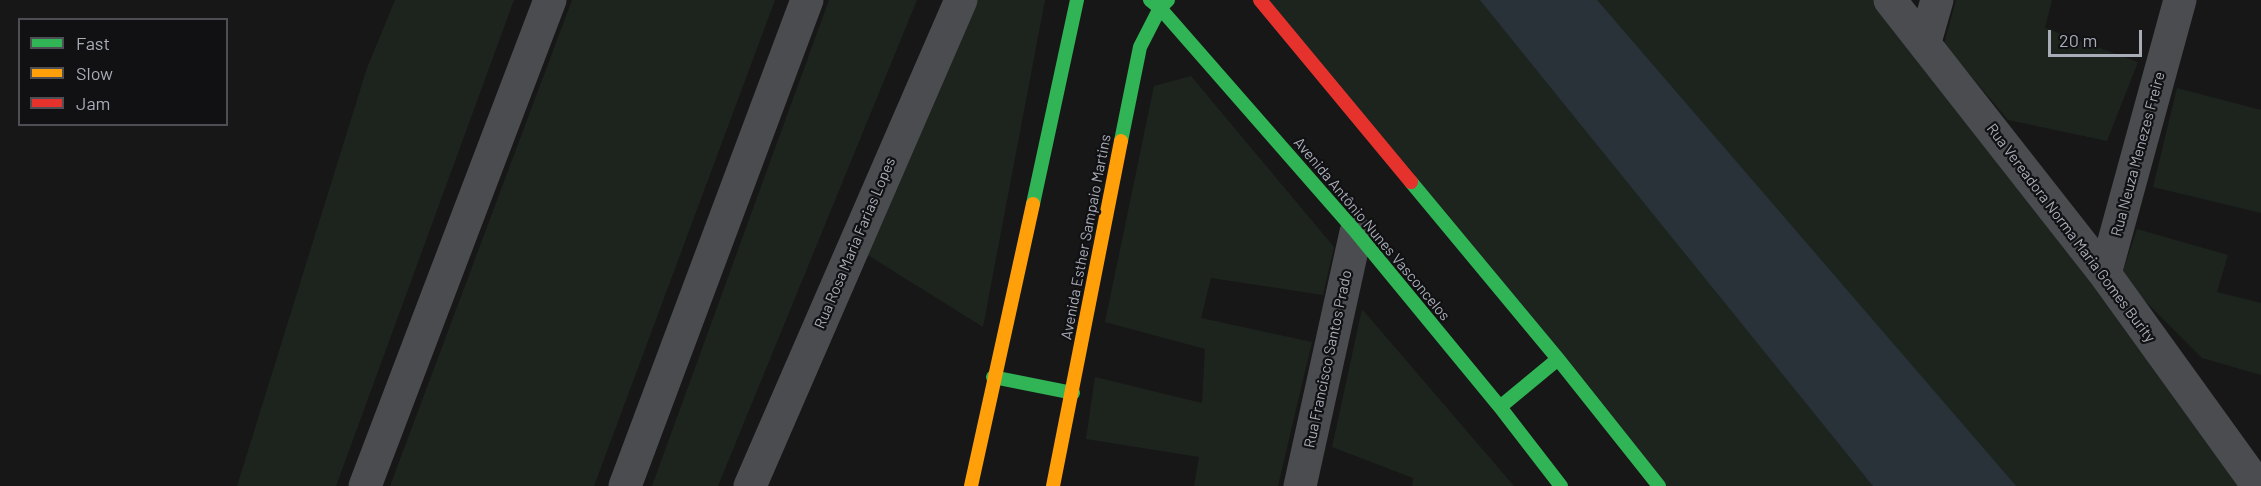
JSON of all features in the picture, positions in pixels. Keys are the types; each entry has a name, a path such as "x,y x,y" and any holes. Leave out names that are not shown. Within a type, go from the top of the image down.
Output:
{"street":[{"path":"365,486 550,0"},
{"path":"625,486 807,0"},
{"name":"Rua Rosa Maria Farias Lopes","path":"750,486 961,0"},
{"path":"971,486 1077,0"},
{"path":"1260,0 1558,359 1659,486"},
{"name":"Rua Vereadora Norma Maria Gomes Burity","path":"1890,0 2105,274 2255,476"},
{"path":"1925,42 1937,0"},
{"name":"Rua Neuza Menezes Freire","path":"2105,274 2180,0"},
{"name":"Avenida Antônio Nunes Vasconcelos","path":"1159,3 1356,232 1500,407 1549,479"},
{"name":"Avenida Esther Sampaio Martins","path":"1053,486 1140,47 1159,3"},
{"name":"Rua Francisco Santos Prado","path":"1300,486 1356,232"},
{"path":"1500,407 1558,359"},
{"path":"993,377 1073,393"}],"shaded area":[{"path":"395,0 514,0 336,486 237,486 367,68"},
{"path":"572,0 775,0 594,486 390,486"},
{"path":"829,0 917,0 718,486 652,486"},
{"path":"974,0 1045,0 983,327 866,254"},
{"path":"1258,0 1890,0 2258,486 1652,486"},
{"path":"1480,0 1597,0 2016,486 1873,486"},
{"path":"1956,0 2052,0 2045,28 2138,62 2107,141 2008,120 1944,44"},
{"path":"1191,76 1334,247 1323,295 1211,278 1201,318 1312,342 1278,486 1194,486 1199,457 1086,439 1095,377 1202,403 1205,349 1105,322 1154,86"},
{"path":"2177,88 2261,110 2261,213 2153,187"},
{"path":"2137,229 2228,255 2217,292 2261,303 2261,375 2202,358 2121,277"},
{"path":"1362,309 1514,486 1412,486 1413,478 1332,447"}],"traffic: fast":[{"path":"1033,204 1077,0"},
{"path":"1150,0 1160,8 1356,232 1500,407 1561,486"},
{"path":"1121,141 1140,47 1160,8 1168,0"},
{"path":"1411,182 1558,359 1659,486"},
{"path":"1500,407 1558,359"},
{"path":"993,377 1073,393"}],"traffic: slow":[{"path":"1053,486 1121,141"},
{"path":"971,486 1033,204"}],"traffic: jam":[{"path":"1260,0 1411,182"}]}
